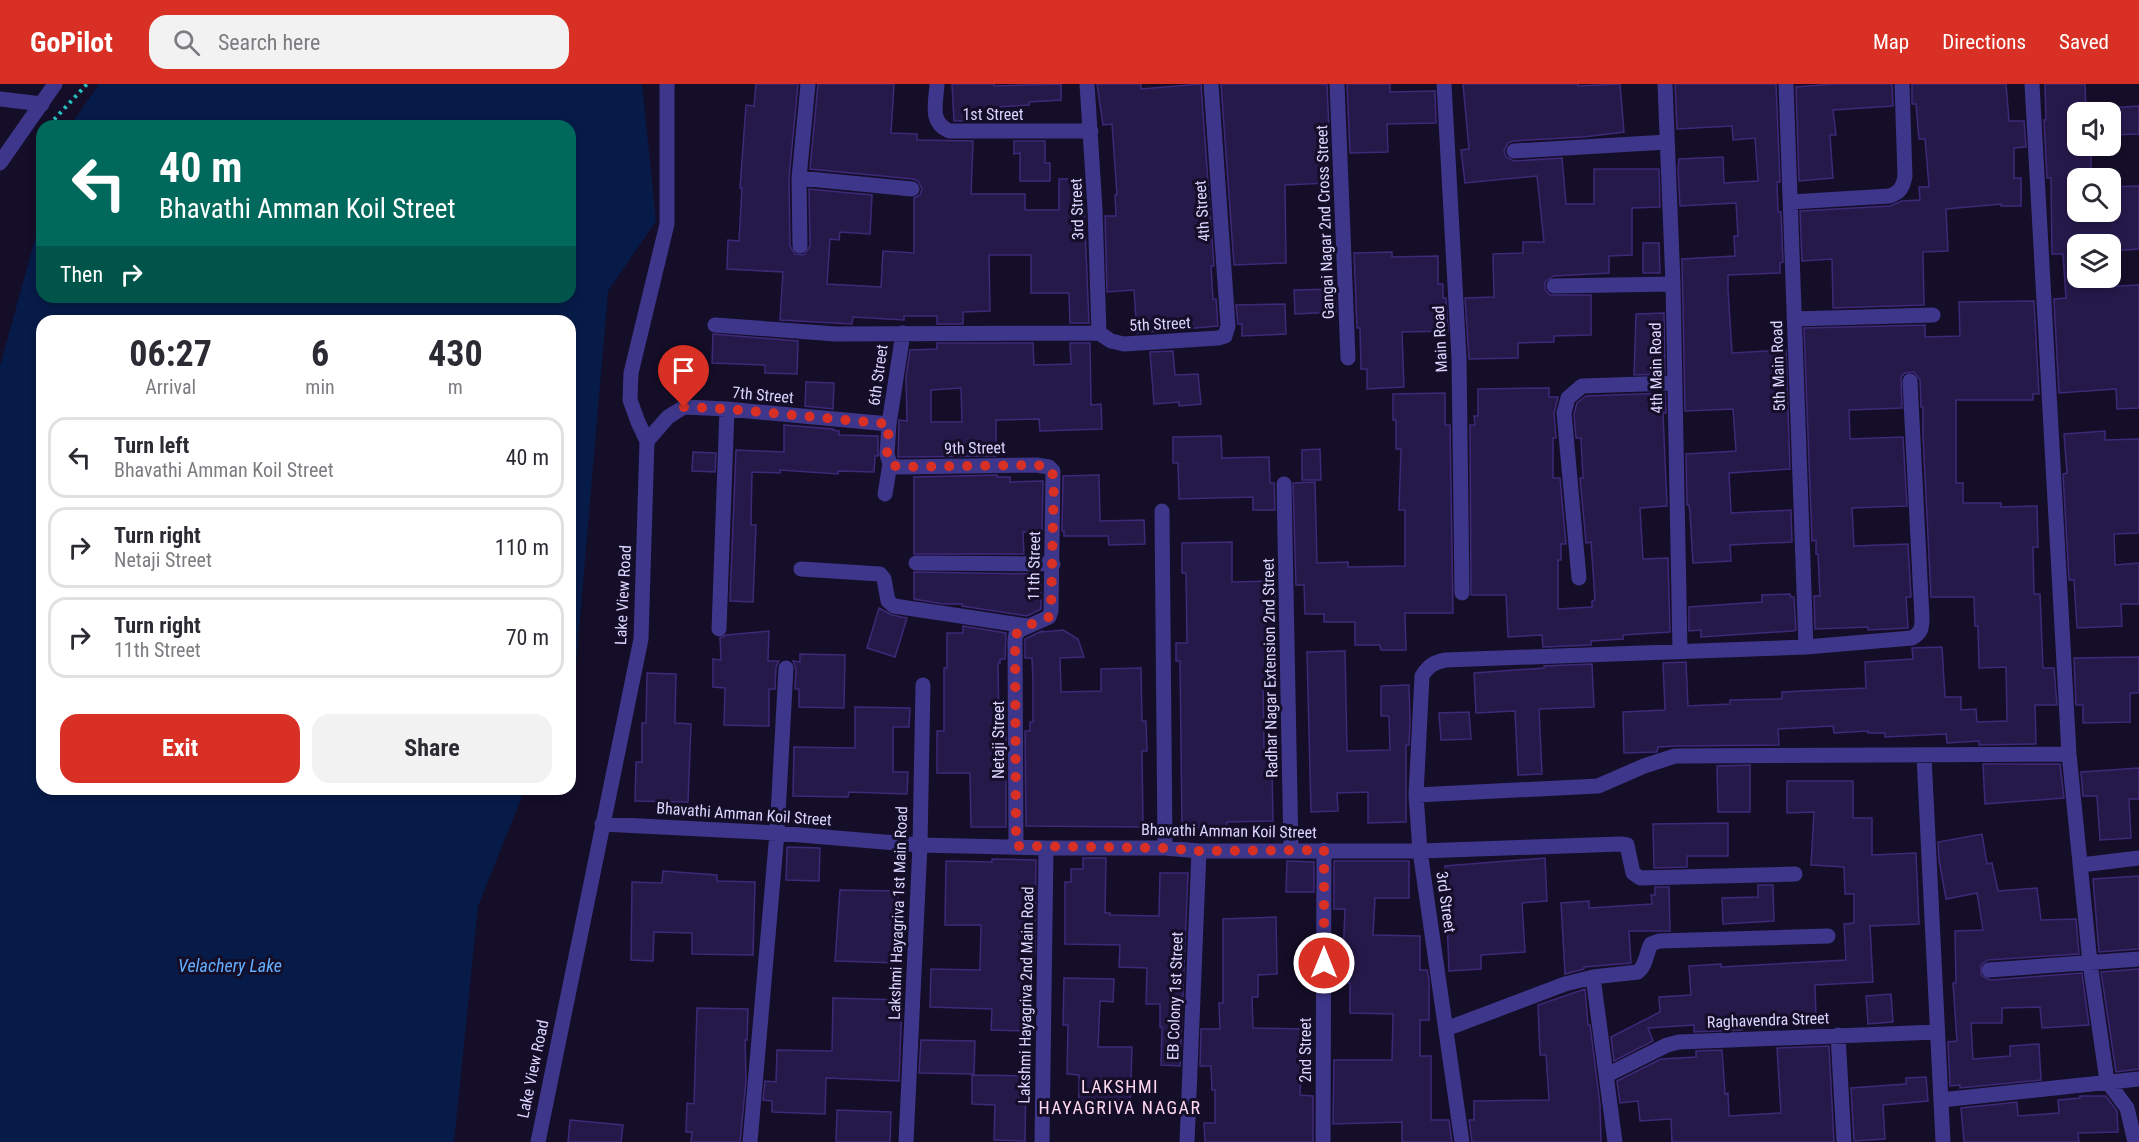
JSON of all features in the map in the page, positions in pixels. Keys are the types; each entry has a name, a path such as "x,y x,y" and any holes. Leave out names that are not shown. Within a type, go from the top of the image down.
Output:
{"street":[{"path":"0,163 55,84"},
{"name":"Lake View Road","path":"538,1142 641,639 647,441 630,400 631,373 667,224 667,84"},
{"path":"800,246 800,178 808,84"},
{"name":"1st Street","path":"937,84 936,121 940,127 949,131 1091,131"},
{"name":"3rd Street","path":"1087,84 1099,333"},
{"name":"4th Street","path":"1211,84 1228,326 1225,336"},
{"name":"Gangai Nagar 2nd Cross Street","path":"1337,84 1348,358"},
{"name":"Main Road","path":"1444,84 1460,358 1462,592"},
{"name":"4th Main Road","path":"1665,84 1673,284 1680,652"},
{"name":"5th Main Road","path":"1786,84 1806,647"},
{"path":"1791,202 1889,196 1896,194 1903,187 1905,149 1902,84"},
{"path":"2032,84 2069,754 2090,963 2107,1081 2127,1108 2135,1142"},
{"path":"0,99 42,104"},
{"path":"1514,151 1667,142"},
{"path":"800,178 912,189"},
{"path":"1554,286 1673,284"},
{"path":"1794,319 1933,315"},
{"path":"715,325 836,334 1099,333"},
{"name":"6th Street","path":"885,494 890,464 887,454 889,424 903,333"},
{"name":"5th Street","path":"1099,333 1111,341 1124,344 1225,336"},
{"path":"1680,652 1806,647 1912,638 1918,634 1922,628 1910,381"},
{"path":"1579,578 1564,413 1568,398 1582,387 1674,383"},
{"name":"7th Street","path":"647,441 668,417 684,407 889,424"},
{"path":"719,629 728,409"},
{"name":"9th Street","path":"890,464 898,467 1045,465 1053,471 1054,477"},
{"name":"11th Street","path":"1021,630 1049,617 1051,611 1054,477"},
{"name":"Radhar Nagar Extension 2nd Street","path":"1284,484 1291,851"},
{"path":"1162,511 1165,848"},
{"path":"916,563 1053,564"},
{"path":"801,569 880,574 884,579 888,601 894,606 1021,630"},
{"name":"Netaji Street","path":"1016,846 1021,630"},
{"name":"3rd Street","path":"1462,1142 1420,851 1416,795 1422,676 1427,667 1435,662 1446,660 1680,652"},
{"path":"750,1142 777,833 784,740 786,668"},
{"name":"Lakshmi Hayagriva 1st Main Road","path":"906,1142 920,844 923,685"},
{"path":"1416,795 1598,786 1644,766 1675,756 2069,754"},
{"path":"1924,756 1943,1142"},
{"name":"Bhavathi Amman Koil Street","path":"602,824 777,833 920,844 1046,848 1420,851 1621,844 1627,845 1633,873 1640,878 1795,874"},
{"name":"Lakshmi Hayagriva 2nd Main Road","path":"1042,1142 1046,848"},
{"name":"2nd Street","path":"1323,1142 1324,850"},
{"name":"EB Colony 1st Street","path":"1187,1142 1199,851"},
{"path":"2081,865 2139,858"},
{"path":"1446,1029 1565,984 1593,977 1638,972 1644,967 1647,951 1652,944 1659,941 1828,936"},
{"path":"1989,970 2139,959"},
{"path":"1593,977 1615,1142"},
{"name":"Raghavendra Street","path":"1607,1075 1667,1045 1679,1042 1937,1032"},
{"path":"1838,1035 1844,1142"},
{"path":"1941,1100 2139,1079"}],"path":[{"path":"54,120 87,84"}],"water":[{"name":"Velachery Lake","path":"99,84 642,84 656,221 608,291 576,666 576,315 36,315 36,795 523,795 478,906 454,1142 0,1142 0,366 36,236 36,303 576,303 576,120 74,120"}],"building":[{"path":"756,84 798,84 789,178 790,246 795,254 804,255 810,246 809,189 872,195 870,234 840,232 839,240 830,239 827,284 881,287 883,251 914,253 914,198 920,195 922,189 918,181 810,169 818,84 894,84 891,133 917,134 917,140 973,141 971,194 1025,194 1025,210 1059,210 1059,179 1083,179 1089,323 1070,323 1069,293 1031,293 1031,255 989,255 990,311 963,312 963,324 937,324 937,316 904,316 904,320 853,317 852,324 780,320 783,272 727,269 728,240 739,241 746,105 754,106"},
{"path":"952,84 994,84 994,86 1061,84 1061,100 995,107 996,120 954,121"},
{"path":"1097,84 1141,84 1141,89 1201,84 1214,266 1211,266 1213,299 1216,299 1218,326 1137,333 1134,290 1107,292 1105,216 1116,216 1115,195 1117,195 1112,124 1103,125"},
{"path":"1221,84 1327,84 1330,154 1327,154 1328,183 1285,185 1286,263 1234,265"},
{"path":"1347,84 1390,84 1390,92 1435,91 1436,123 1387,124 1388,152 1350,153"},
{"path":"1463,84 1578,84 1578,86 1620,84 1624,132 1513,141 1508,143 1504,151 1506,157 1514,161 1562,158 1566,204 1594,204 1594,169 1659,169 1660,207 1632,208 1632,255 1609,256 1609,273 1554,276 1545,282 1545,290 1550,295 1591,295 1591,335 1554,336 1554,342 1518,343 1518,358 1469,359 1465,298 1494,297 1493,254 1523,253 1523,242 1544,242 1537,176 1465,183 1461,150 1469,149"},
{"path":"1675,84 1776,84 1780,182 1777,182 1778,212 1781,212 1783,262 1780,263 1780,273 1728,275 1728,290 1732,353 1786,350 1790,469 1729,473 1731,513 1791,510 1792,542 1730,545 1731,561 1693,563 1690,513 1689,505 1687,505 1686,454 1736,451 1733,409 1685,411 1682,259 1735,256 1734,236 1738,236 1736,203 1680,206 1678,169 1679,159 1723,157 1724,183 1758,181 1755,138 1733,140 1732,126 1677,129"},
{"path":"1834,84 1892,84 1893,106 1833,110 1836,135 1830,135 1833,178 1799,181 1796,87"},
{"path":"1912,84 2006,84 2009,121 2024,121 2026,147 2014,148 2014,178 2021,178 2021,206 2001,206 2001,204 1946,209 1948,251 1923,252 1924,305 1833,308 1832,259 1802,261 1800,211 1890,206 1902,201 1920,200 1919,187 1929,187 1925,139 1919,139 1916,104 1912,104"},
{"path":"2045,84 2085,84 2086,102 2067,102 2067,156 2091,156 2091,168 2067,168 2067,222 2121,222 2121,187 2139,186 2139,249 2121,250 2121,234 2067,234 2067,288 2121,288 2121,286 2139,285 2139,408 2117,409 2116,389 2059,393 2054,299 2066,298 2063,254 2052,254 2051,178 2047,178 2044,120 2046,120"},
{"path":"2139,106 2139,134 2121,135 2121,107"},
{"path":"1014,141 1045,141 1045,163 1050,163 1050,181 1020,181 1020,153 1014,154"},
{"path":"1643,243 1659,243 1660,273 1643,273"},
{"path":"1392,252 1392,257 1438,256 1438,284 1443,284 1443,298 1446,298 1448,331 1402,332 1404,387 1367,389 1367,369 1361,369 1360,328 1357,328 1354,253"},
{"path":"1335,289 1336,312 1295,314 1294,290"},
{"path":"2034,301 2039,394 2033,394 2033,400 1956,400 1956,483 1963,483 1963,503 2001,503 2001,507 2037,506 2038,547 2033,547 2034,594 2040,594 2043,668 2054,668 2057,705 2035,705 2036,744 1979,745 1979,741 1947,743 1946,734 1885,737 1885,733 1868,733 1868,731 1834,733 1833,726 1778,729 1779,745 1675,746 1658,747 1657,752 1624,753 1623,712 1665,710 1663,663 1686,662 1688,706 1730,704 1730,700 1782,699 1782,692 1866,688 1865,662 1913,659 1912,648 1942,647 1945,697 1961,697 1961,710 1976,709 1977,722 2007,721 2006,667 1979,668 1978,626 1975,626 1974,597 1931,597 1923,407 1921,407 1920,380 1914,372 1905,373 1901,377 1902,408 1849,410 1850,439 1903,437 1907,506 1852,508 1854,546 1908,544 1911,597 1906,597 1908,628 1815,629 1814,596 1820,596 1816,540 1812,541 1804,328 1925,325 1925,337 1960,336 1959,302"},
{"path":"1285,304 1286,334 1242,336 1242,324 1238,324 1236,305"},
{"path":"1664,313 1665,374 1634,375 1636,314"},
{"path":"713,334 798,341 797,374 765,373 765,365 712,363"},
{"path":"937,343 1033,343 1034,365 1071,364 1070,343 1090,343 1091,405 1101,404 1102,429 1040,431 1039,419 996,420 996,456 898,457 899,420 907,421 906,377 910,350 937,349","holes":["961,388 962,422 931,422 931,390"]},
{"path":"1173,351 1175,375 1198,374 1201,404 1179,406 1179,402 1154,404 1150,352"},
{"path":"806,382 834,383 833,409 805,406"},
{"path":"1549,388 1549,397 1558,397 1554,413 1556,438 1553,438 1553,478 1560,478 1566,544 1561,544 1561,560 1558,560 1558,609 1592,607 1592,601 1595,600 1591,542 1586,543 1580,478 1583,478 1581,438 1576,438 1574,414 1577,403 1586,396 1665,393 1666,413 1663,413 1667,506 1640,508 1643,559 1668,558 1670,632 1623,635 1623,639 1591,641 1591,645 1543,647 1542,635 1508,637 1506,595 1471,595 1470,425 1475,425 1474,416 1478,416 1478,389"},
{"path":"1445,393 1445,425 1450,425 1453,613 1405,613 1406,650 1381,650 1380,645 1355,645 1355,622 1324,622 1324,614 1305,614 1304,585 1296,585 1293,483 1315,482 1317,563 1348,562 1348,567 1405,566 1405,510 1399,510 1401,449 1396,449 1393,394"},
{"path":"784,425 833,429 839,431 839,435 878,436 878,456 875,456 874,472 838,471 838,474 780,470 780,473 752,472 751,525 756,525 753,602 730,601 736,450 784,452"},
{"path":"2105,431 2105,440 2139,439 2139,533 2114,534 2115,565 2139,563 2139,604 2121,604 2122,626 2077,628 2074,580 2069,580 2063,474 2067,473 2064,434"},
{"path":"1221,436 1222,458 1269,457 1270,483 1274,483 1275,510 1253,510 1253,497 1179,499 1178,463 1173,463 1173,437"},
{"path":"1320,449 1321,480 1302,480 1302,450"},
{"path":"693,452 716,453 715,472 692,471"},
{"path":"997,475 997,477 1010,477 1010,482 1043,481 1042,532 1023,532 1024,554 914,554 914,477"},
{"path":"1099,475 1100,521 1144,520 1145,544 1109,545 1108,536 1064,536 1064,531 1062,531 1063,476"},
{"path":"1232,542 1232,582 1275,581 1277,678 1263,679 1264,750 1277,750 1277,769 1272,769 1273,821 1227,822 1227,827 1182,828 1180,661 1176,661 1176,643 1187,643 1186,573 1182,573 1182,543"},
{"path":"914,572 1041,574 1041,609 1027,616 962,606 962,604 943,604 914,599"},
{"path":"1790,594 1794,597 1796,630 1701,637 1701,630 1689,631 1689,607 1762,602 1762,595"},
{"path":"879,608 892,615 907,618 895,657 867,648"},
{"path":"963,626 1006,633 1005,659 1000,659 998,663 999,731 1006,731 1006,827 971,827 970,773 937,773 937,731 944,731 944,668 947,668 947,633 963,633"},
{"path":"1063,630 1078,639 1084,657 1060,658 1061,692 1101,691 1101,669 1141,668 1142,721 1146,721 1147,751 1142,751 1143,827 1026,826 1025,731 1030,731 1030,722 1033,722 1033,681 1032,658 1025,658 1025,639 1042,631"},
{"path":"769,631 768,661 779,661 776,667 775,689 769,689 769,726 724,725 725,688 713,687 713,659 721,660 720,638 726,635"},
{"path":"1345,651 1347,751 1390,750 1389,716 1381,716 1381,686 1409,685 1406,822 1368,823 1368,792 1337,793 1338,811 1311,812 1307,652"},
{"path":"800,654 845,655 844,708 799,707 799,689 795,689 796,669 793,661 800,662"},
{"path":"2139,657 2139,693 2130,693 2130,722 2083,723 2083,705 2076,705 2074,658"},
{"path":"1592,664 1594,707 1539,709 1542,774 1518,775 1515,711 1476,713 1474,673"},
{"path":"647,673 676,674 675,723 691,724 688,802 635,801 636,762 642,762 642,723 646,723"},
{"path":"855,707 910,708 909,727 893,727 893,772 908,772 907,794 849,792 848,797 793,796 794,747 855,748"},
{"path":"1469,712 1471,739 1441,740 1439,713"},
{"path":"1983,764 2060,764 2064,798 1985,804"},
{"path":"1750,765 1750,812 1718,812 1717,766"},
{"path":"2139,768 2139,799 2129,799 2131,838 2100,840 2097,796 2083,796 2081,772"},
{"path":"1787,781 1853,781 1853,818 1872,818 1872,855 1916,853 1919,924 1870,926 1873,982 1815,985 1816,1015 1741,1019 1742,1030 1694,1032 1694,1025 1648,1028 1653,1041 1614,1061 1611,1037 1660,1012 1659,997 1691,995 1689,966 1721,964 1721,967 1846,960 1844,924 1854,923 1854,894 1845,894 1844,867 1811,865 1814,812 1787,813"},
{"path":"1728,823 1728,856 1687,856 1687,867 1654,868 1653,824"},
{"path":"1982,834 1987,864 1992,863 1998,891 2037,888 2041,920 2076,919 2079,954 1988,960 1981,965 1981,975 1990,980 2082,973 2089,1025 2042,1028 2040,1007 2002,1008 2002,1023 1971,1023 1973,1059 2010,1056 2010,1046 2039,1044 2041,1080 1960,1088 1960,1085 1950,1086 1948,1042 1957,1041 1953,983 1956,983 1955,931 1983,930 1977,893 1946,899 1938,842"},
{"path":"787,847 820,848 819,881 786,880"},
{"path":"1083,858 1106,858 1105,913 1110,913 1110,915 1159,916 1160,873 1188,873 1180,1066 1161,1065 1160,1004 1146,1004 1147,968 1119,967 1120,945 1065,944 1065,882 1071,882 1071,869 1083,869"},
{"path":"1545,858 1547,901 1522,903 1525,952 1481,955 1481,969 1449,971 1445,866"},
{"path":"992,859 1036,860 1031,1031 991,1030 992,1009 930,1007 931,969 980,970 981,925 945,925 946,861 992,862"},
{"path":"1287,861 1314,862 1314,892 1286,892"},
{"path":"1334,861 1409,861 1409,898 1375,898 1373,935 1420,936 1420,970 1427,970 1429,979 1429,1020 1420,1020 1420,1056 1431,1056 1431,1120 1449,1120 1452,1142 1402,1142 1402,1122 1333,1124 1334,1060 1392,1060 1393,1014 1350,1013 1350,983 1336,983 1337,955 1343,955 1345,909 1334,909"},
{"path":"663,871 717,875 717,881 755,882 753,955 692,954 692,933 654,932 653,961 631,960 632,882 662,883"},
{"path":"2139,876 2139,949 2099,952 2093,879"},
{"path":"1758,885 1773,885 1774,921 1723,924 1722,898 1758,897"},
{"path":"1655,887 1669,887 1670,931 1629,931 1631,963 1584,967 1584,969 1565,974 1561,903 1589,901 1589,908 1652,904 1651,895 1655,895"},
{"path":"840,890 898,891 898,963 835,961"},
{"path":"1276,917 1277,974 1258,975 1258,997 1252,997 1253,1028 1303,1029 1300,1095 1313,1096 1313,1142 1205,1142 1204,1123 1215,1123 1215,1090 1212,1090 1211,1066 1200,1066 1201,1029 1220,1029 1219,1003 1223,1003 1223,919"},
{"path":"2139,969 2139,1069 2116,1072 2101,972"},
{"path":"1064,978 1114,979 1113,1002 1100,1001 1098,1047 1132,1047 1130,1109 1079,1108 1079,1075 1067,1074 1068,1025 1063,1025"},
{"path":"1585,989 1600,1104 1601,1142 1472,1142 1469,1120 1474,1120 1474,1101 1549,1100 1546,1055 1540,1055 1538,1005"},
{"path":"1891,994 1893,1022 1868,1024 1866,996"},
{"path":"833,998 902,1000 899,1081 826,1078 825,1114 772,1112 772,1101 763,1100 765,1081 776,1082 777,1050 832,1051"},
{"path":"697,1008 748,1009 747,1040 745,1040 746,1081 740,1142 691,1142 692,1132 686,1132 687,1103 694,1104"},
{"path":"921,1040 975,1041 974,1074 919,1073"},
{"path":"1829,1046 1834,1142 1672,1142 1671,1119 1640,1121 1638,1101 1620,1103 1617,1081 1661,1059 1696,1057 1696,1051 1722,1050 1729,1116 1781,1113 1777,1048"},
{"path":"972,1075 1026,1076 1025,1141 994,1140 995,1105 972,1104"},
{"path":"1926,1077 1928,1101 1883,1105 1885,1139 1854,1141 1851,1088 1906,1084 1906,1078"},
{"path":"2080,1096 2106,1096 2117,1111 2118,1132 2078,1133 2079,1142 1964,1142 1961,1108 2017,1102 2018,1116 2059,1113 2058,1100 2080,1098"},
{"path":"837,1110 891,1112 890,1142 836,1142"},
{"path":"570,1120 623,1125 621,1142 568,1142"}],"district":[{"name":"LAKSHMI HAYAGRIVA NAGAR","path":"1120,1096"}],"route":[{"path":"684,407 889,424 887,454 890,464 898,467 1045,465 1049,467 1054,477 1051,611 1049,617 1020,630 1015,640 1016,846 1165,848 1199,851 1324,850 1324,963"}]}
